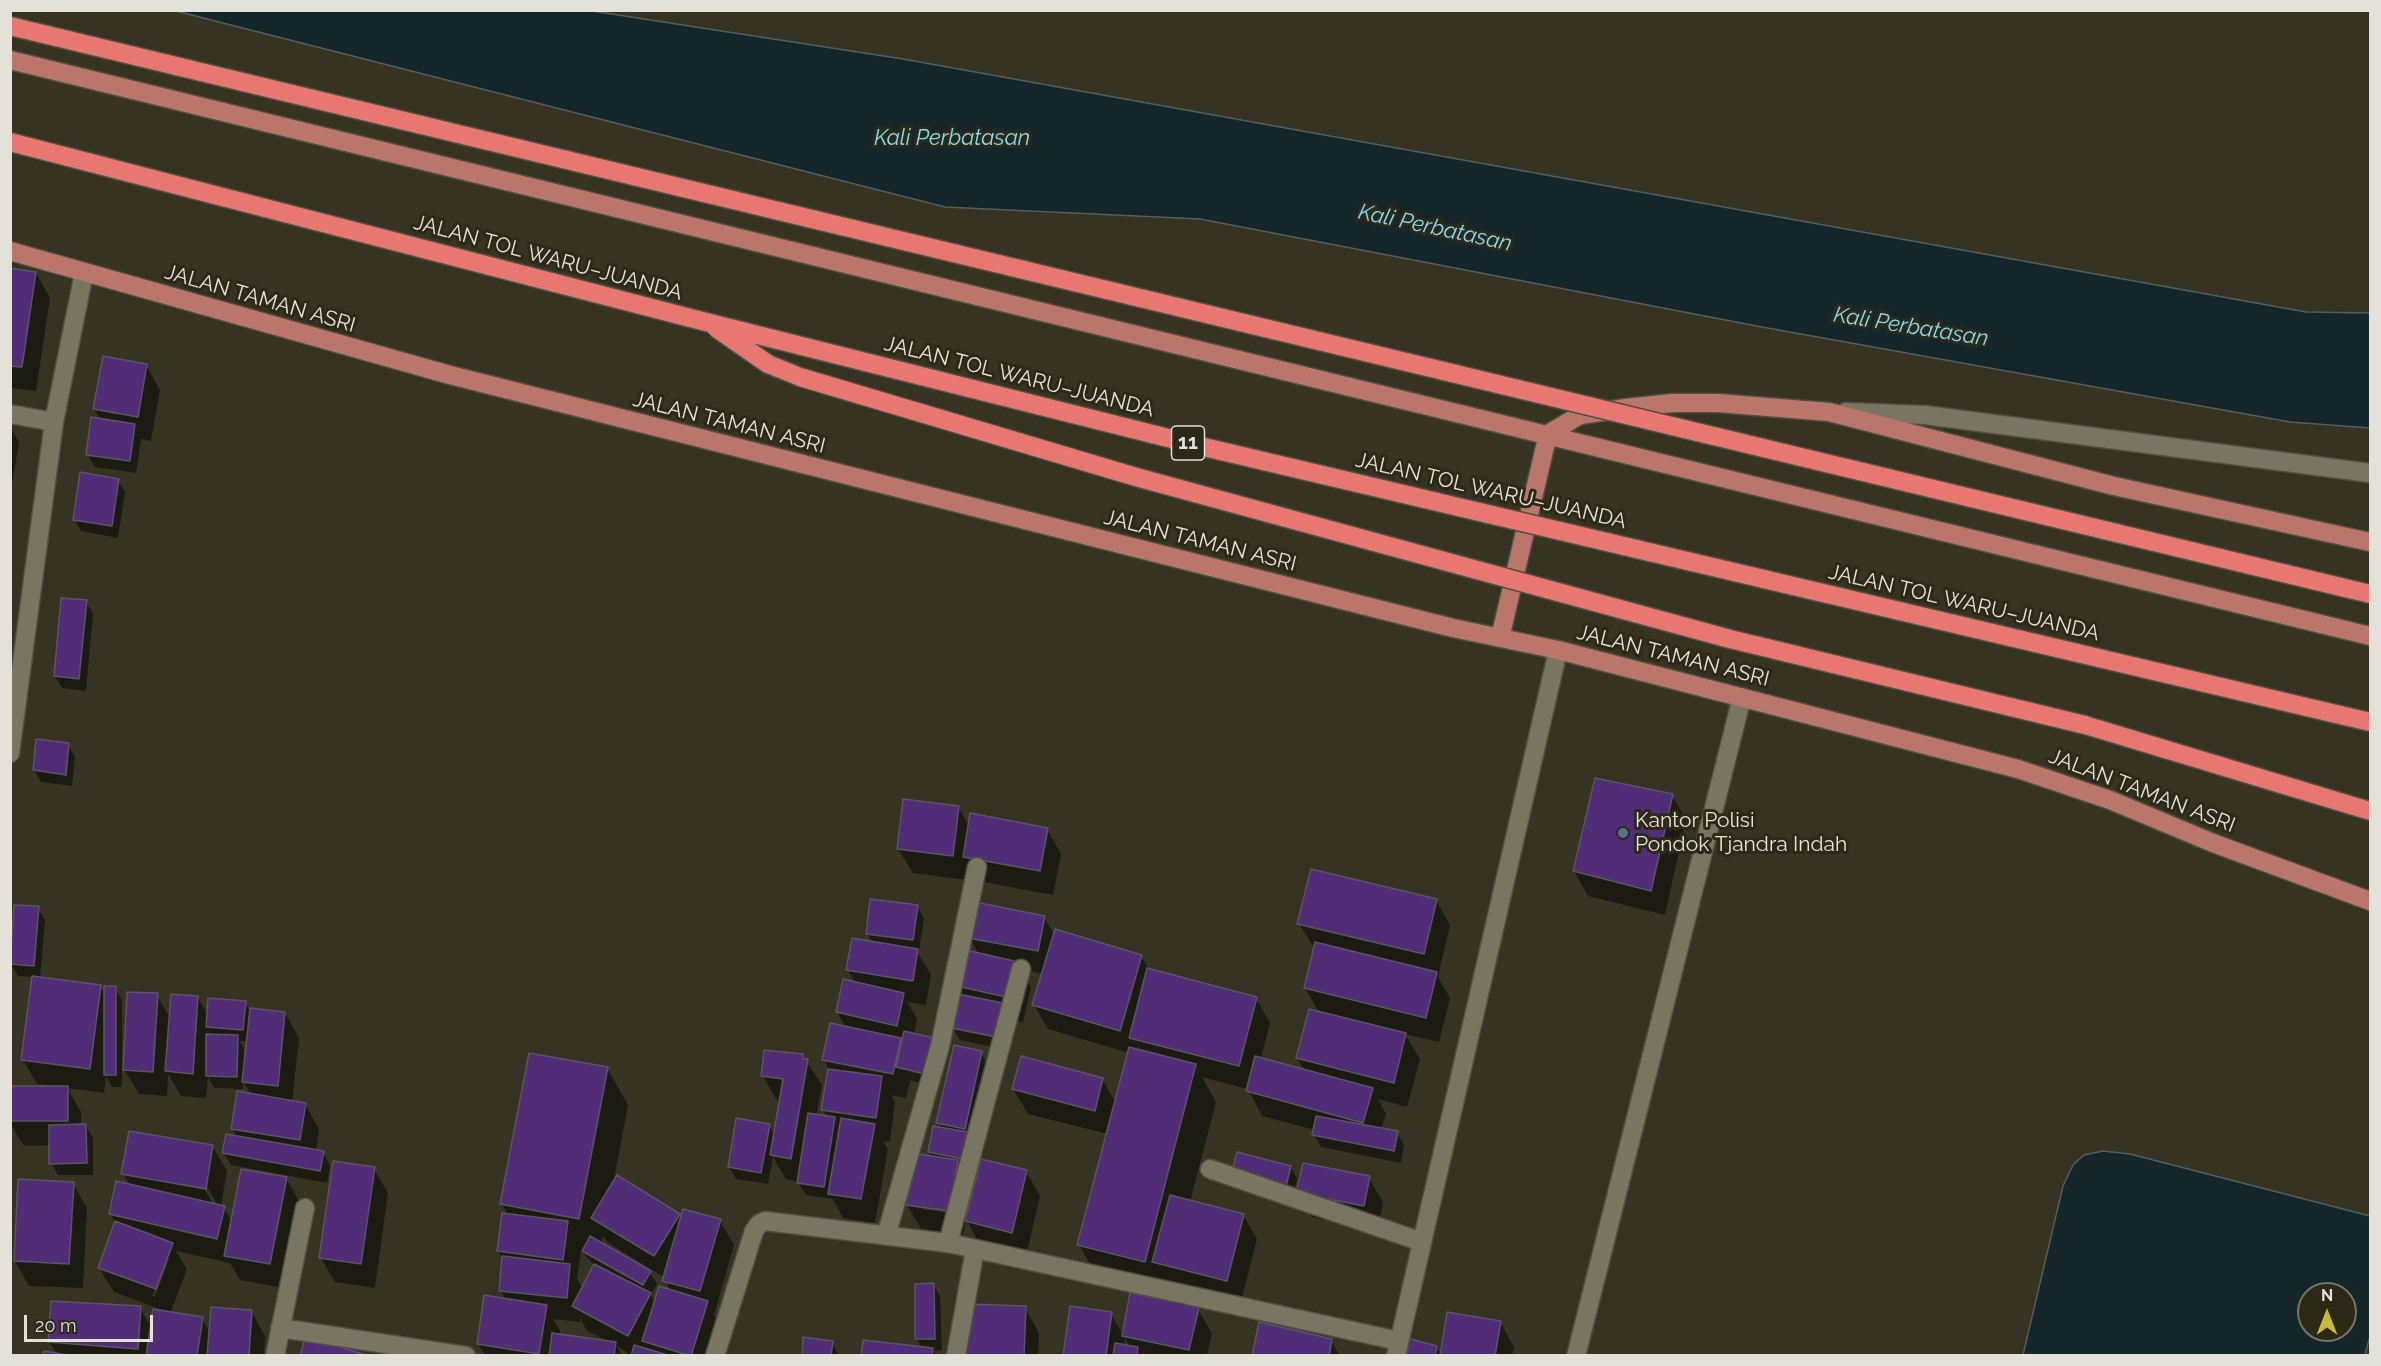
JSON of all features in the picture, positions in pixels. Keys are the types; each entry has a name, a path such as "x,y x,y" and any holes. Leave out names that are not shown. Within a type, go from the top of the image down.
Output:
{"highway":[{"path":"10,26 2370,594"},
{"name":"JALAN TOL WARU–JUANDA","path":"10,142 706,322 1215,450 2370,722"},
{"path":"706,322 768,364 800,377 1136,477 1730,639 2085,725 2370,811"}],"main road":[{"path":"10,60 2370,636"},
{"name":"JALAN TAMAN ASRI","path":"10,251 450,375 1500,638 1558,650 2063,783 2213,843 2370,901"},
{"path":"1500,638 1548,434 1580,415 1672,403 1718,403 1829,412 2114,486 2370,542"}],"street":[{"path":"10,753 17,636 54,422 84,273"},
{"path":"1829,412 1925,415 2370,473"},
{"path":"10,414 54,422"},
{"path":"715,1356 754,1231 759,1224 765,1221 948,1243 1398,1348 1558,650"},
{"path":"1576,1356 1742,697"},
{"path":"886,1236 940,1046 977,867"},
{"path":"948,1243 1021,969"},
{"path":"1210,1168 1422,1242"},
{"path":"275,1356 305,1208"},
{"path":"956,1356 975,1249"},
{"path":"280,1328 466,1356"}],"water":[{"name":"Kali Perbatasan","path":"176,11 592,11 903,59 2306,312 2370,313 2370,428 2290,422 1762,327 1200,219 945,207"},
{"path":"2103,1151 2130,1154 2370,1216 2370,1336 2365,1355 2023,1355 2063,1186 2073,1165 2084,1155"}],"building":[{"path":"10,268 36,272 22,367 10,366"},
{"path":"103,356 147,364 138,417 93,409"},
{"path":"91,417 135,424 130,461 86,455"},
{"path":"80,472 119,479 112,526 73,520"},
{"path":"61,598 87,600 79,679 54,676"},
{"path":"36,739 69,743 66,775 33,770"},
{"name":"Kantor Polisi Pondok Tjandra Indah","path":"1595,778 1673,794 1651,891 1573,871"},
{"path":"903,799 959,806 953,856 897,849"},
{"path":"970,813 1048,828 1040,871 963,857"},
{"path":"1311,869 1437,899 1424,954 1297,924"},
{"path":"870,899 918,905 913,940 866,934"},
{"path":"975,902 1045,916 1038,951 968,938"},
{"path":"14,905 39,906 34,966 10,964"},
{"path":"1055,929 1142,955 1120,1031 1032,1005"},
{"path":"852,938 918,949 913,981 846,970"},
{"path":"1315,942 1437,972 1426,1018 1304,988"},
{"path":"962,949 1018,962 1010,998 953,985"},
{"path":"1147,968 1257,997 1239,1066 1129,1038"},
{"path":"32,976 101,985 90,1069 21,1060"},
{"path":"843,979 904,993 897,1026 836,1012"},
{"path":"104,986 116,986 116,1075 104,1075"},
{"path":"127,992 158,993 153,1072 123,1070"},
{"path":"171,994 198,996 193,1074 165,1071"},
{"path":"958,994 1008,1004 1001,1038 951,1028"},
{"path":"208,998 246,1001 243,1030 206,1027"},
{"path":"250,1008 285,1012 278,1086 242,1082"},
{"path":"1309,1009 1406,1033 1394,1083 1296,1058"},
{"path":"830,1023 901,1038 893,1074 822,1060"},
{"path":"904,1031 934,1038 925,1074 896,1067"},
{"path":"206,1034 238,1035 237,1077 206,1076"},
{"path":"954,1045 982,1051 965,1129 936,1123"},
{"path":"1129,1047 1196,1064 1145,1262 1077,1245"},
{"path":"764,1050 803,1054 803,1059 808,1059 791,1159 770,1155 783,1079 761,1076"},
{"path":"529,1053 608,1067 579,1219 500,1204"},
{"path":"1021,1056 1103,1078 1095,1111 1012,1089"},
{"path":"1255,1056 1373,1088 1363,1123 1246,1091"},
{"path":"828,1069 882,1076 876,1118 821,1110"},
{"path":"10,1086 68,1086 68,1121 10,1121"},
{"path":"237,1091 306,1103 300,1140 231,1129"},
{"path":"808,1113 835,1117 824,1187 797,1183"},
{"path":"1316,1116 1398,1131 1394,1151 1312,1135"},
{"path":"736,1118 770,1124 761,1173 728,1167"},
{"path":"841,1118 875,1124 861,1199 828,1194"},
{"path":"86,1124 87,1163 49,1164 49,1125"},
{"path":"933,1126 968,1132 963,1159 928,1152"},
{"path":"129,1131 213,1145 206,1189 121,1174"},
{"path":"226,1134 324,1151 320,1171 222,1153"},
{"path":"1237,1152 1291,1166 1286,1186 1232,1171"},
{"path":"913,1153 958,1160 950,1211 905,1205"},
{"path":"981,1159 1027,1170 1012,1233 965,1221"},
{"path":"333,1161 375,1167 361,1264 319,1258"},
{"path":"1303,1163 1370,1176 1364,1206 1296,1193"},
{"path":"241,1169 287,1177 270,1264 224,1256"},
{"path":"617,1175 680,1214 654,1256 591,1218"},
{"path":"18,1179 74,1182 69,1264 14,1261"},
{"path":"116,1181 225,1206 217,1239 109,1214"},
{"path":"1170,1195 1244,1214 1227,1281 1152,1262"},
{"path":"683,1209 721,1219 700,1291 662,1281"},
{"path":"502,1213 568,1221 563,1260 497,1251"},
{"path":"115,1221 173,1243 156,1289 98,1268"},
{"path":"590,1236 651,1271 643,1285 582,1251"},
{"path":"502,1256 570,1264 567,1298 499,1291"},
{"path":"594,1264 651,1293 628,1336 572,1306"},
{"path":"934,1283 935,1339 915,1339 915,1284"},
{"path":"659,1286 708,1301 691,1356 642,1341"},
{"path":"1130,1293 1199,1307 1189,1350 1122,1336"},
{"path":"484,1295 547,1305 539,1354 477,1344"},
{"path":"51,1301 141,1306 138,1349 48,1342"},
{"path":"968,1304 1026,1306 1024,1356 966,1356"},
{"path":"1070,1306 1112,1312 1106,1356 1063,1356"},
{"path":"211,1307 252,1310 249,1356 207,1356"},
{"path":"153,1309 203,1317 197,1356 146,1356"},
{"path":"1447,1312 1501,1321 1495,1356 1440,1356"},
{"path":"1259,1322 1332,1339 1329,1356 1252,1356"},
{"path":"552,1333 616,1342 614,1356 549,1356"},
{"path":"305,1337 370,1356 300,1356"},
{"path":"803,1337 833,1341 831,1356 802,1356"},
{"path":"1410,1339 1437,1346 1435,1356 1406,1356"},
{"path":"863,1340 933,1348 932,1356 861,1356"},
{"path":"1115,1343 1138,1347 1137,1356 1113,1356"},
{"path":"634,1345 671,1356 631,1356"},
{"path":"44,1351 73,1356 43,1356"}],"place":[{"name":"Kantor Polisi Pondok Tjandra Indah","path":"1623,833"}]}
